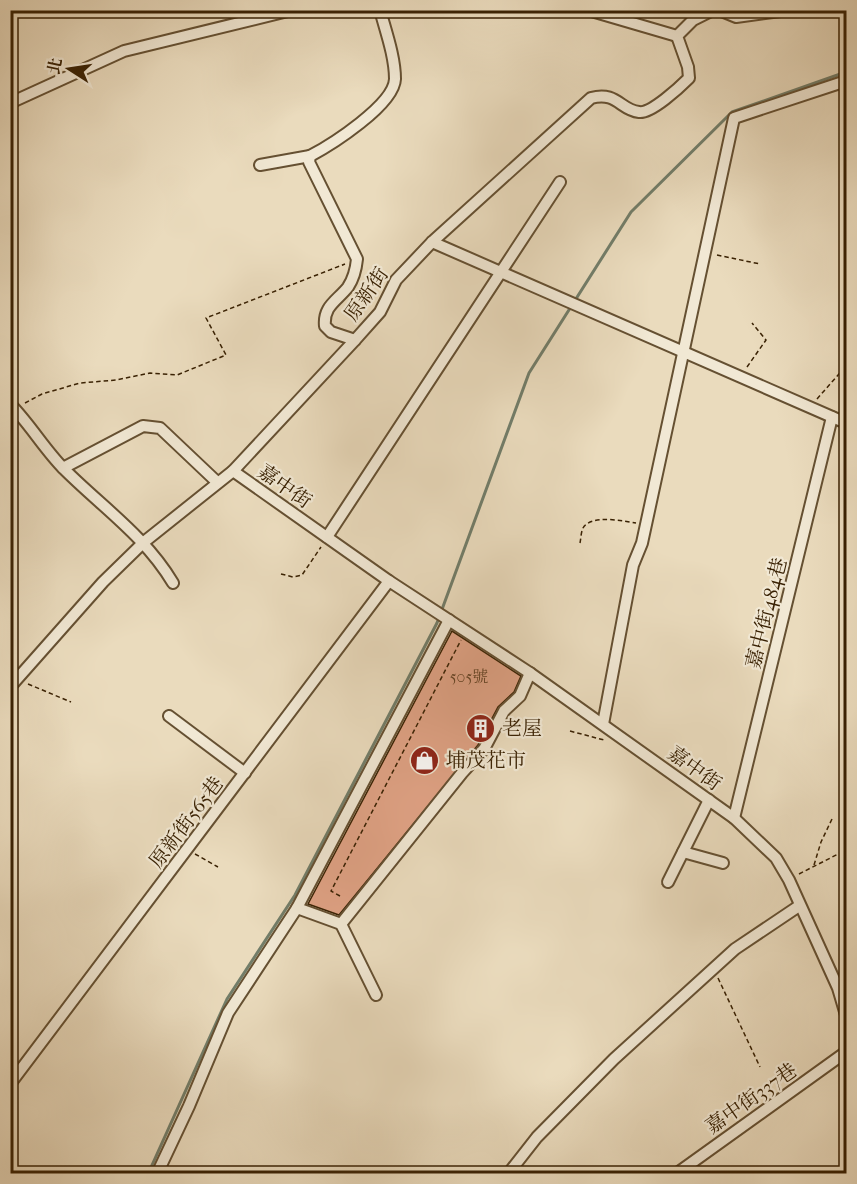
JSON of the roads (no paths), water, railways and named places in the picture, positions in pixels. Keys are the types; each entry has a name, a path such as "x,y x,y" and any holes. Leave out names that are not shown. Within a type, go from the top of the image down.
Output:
{"street":[{"path":"10,103 124,51 292,10"},
{"path":"260,165 310,156 337,142 374,110 392,90 395,81 380,10"},
{"path":"588,10 677,36 693,20 713,10"},
{"path":"719,10 736,17 788,10"},
{"path":"842,10 846,14"},
{"name":"原新街","path":"13,684 103,582 144,542 233,471 380,312 396,280 432,242 591,98 610,96 642,112 649,111 682,86 689,78 688,67 677,36"},
{"path":"603,724 633,565 646,525 734,118 846,81"},
{"path":"310,156 311,170 357,259 349,285 329,306 324,317 325,326 331,332 355,340"},
{"path":"327,537 560,182"},
{"path":"432,242 846,423"},
{"path":"12,406 63,468 144,542 159,560 173,583"},
{"name":"嘉中街484巷","path":"734,818 832,417"},
{"path":"63,468 143,426 160,428 217,482"},
{"name":"嘉中街","path":"233,471 389,581 530,673 734,818 776,858 789,880 838,988 846,1015"},
{"name":"原新街565巷","path":"10,1084 389,581"},
{"path":"158,1173 189,1107 228,1013 297,908 443,616"},
{"path":"342,924 462,773 484,749 504,711 520,696 530,673"},
{"path":"169,716 245,773"},
{"path":"668,882 710,800"},
{"path":"683,852 723,863"},
{"path":"508,1173 537,1137 614,1059 735,949 799,906"},
{"path":"297,908 342,924 376,995"},
{"name":"嘉中街337巷","path":"676,1173 846,1052"}],"waterway":[{"path":"148,1174 227,999 295,895 437,623 529,373 631,212 732,112 846,72"}],"place":[{"name":"老屋","path":"481,728"},
{"name":"埔茂花市","path":"425,760"}]}
